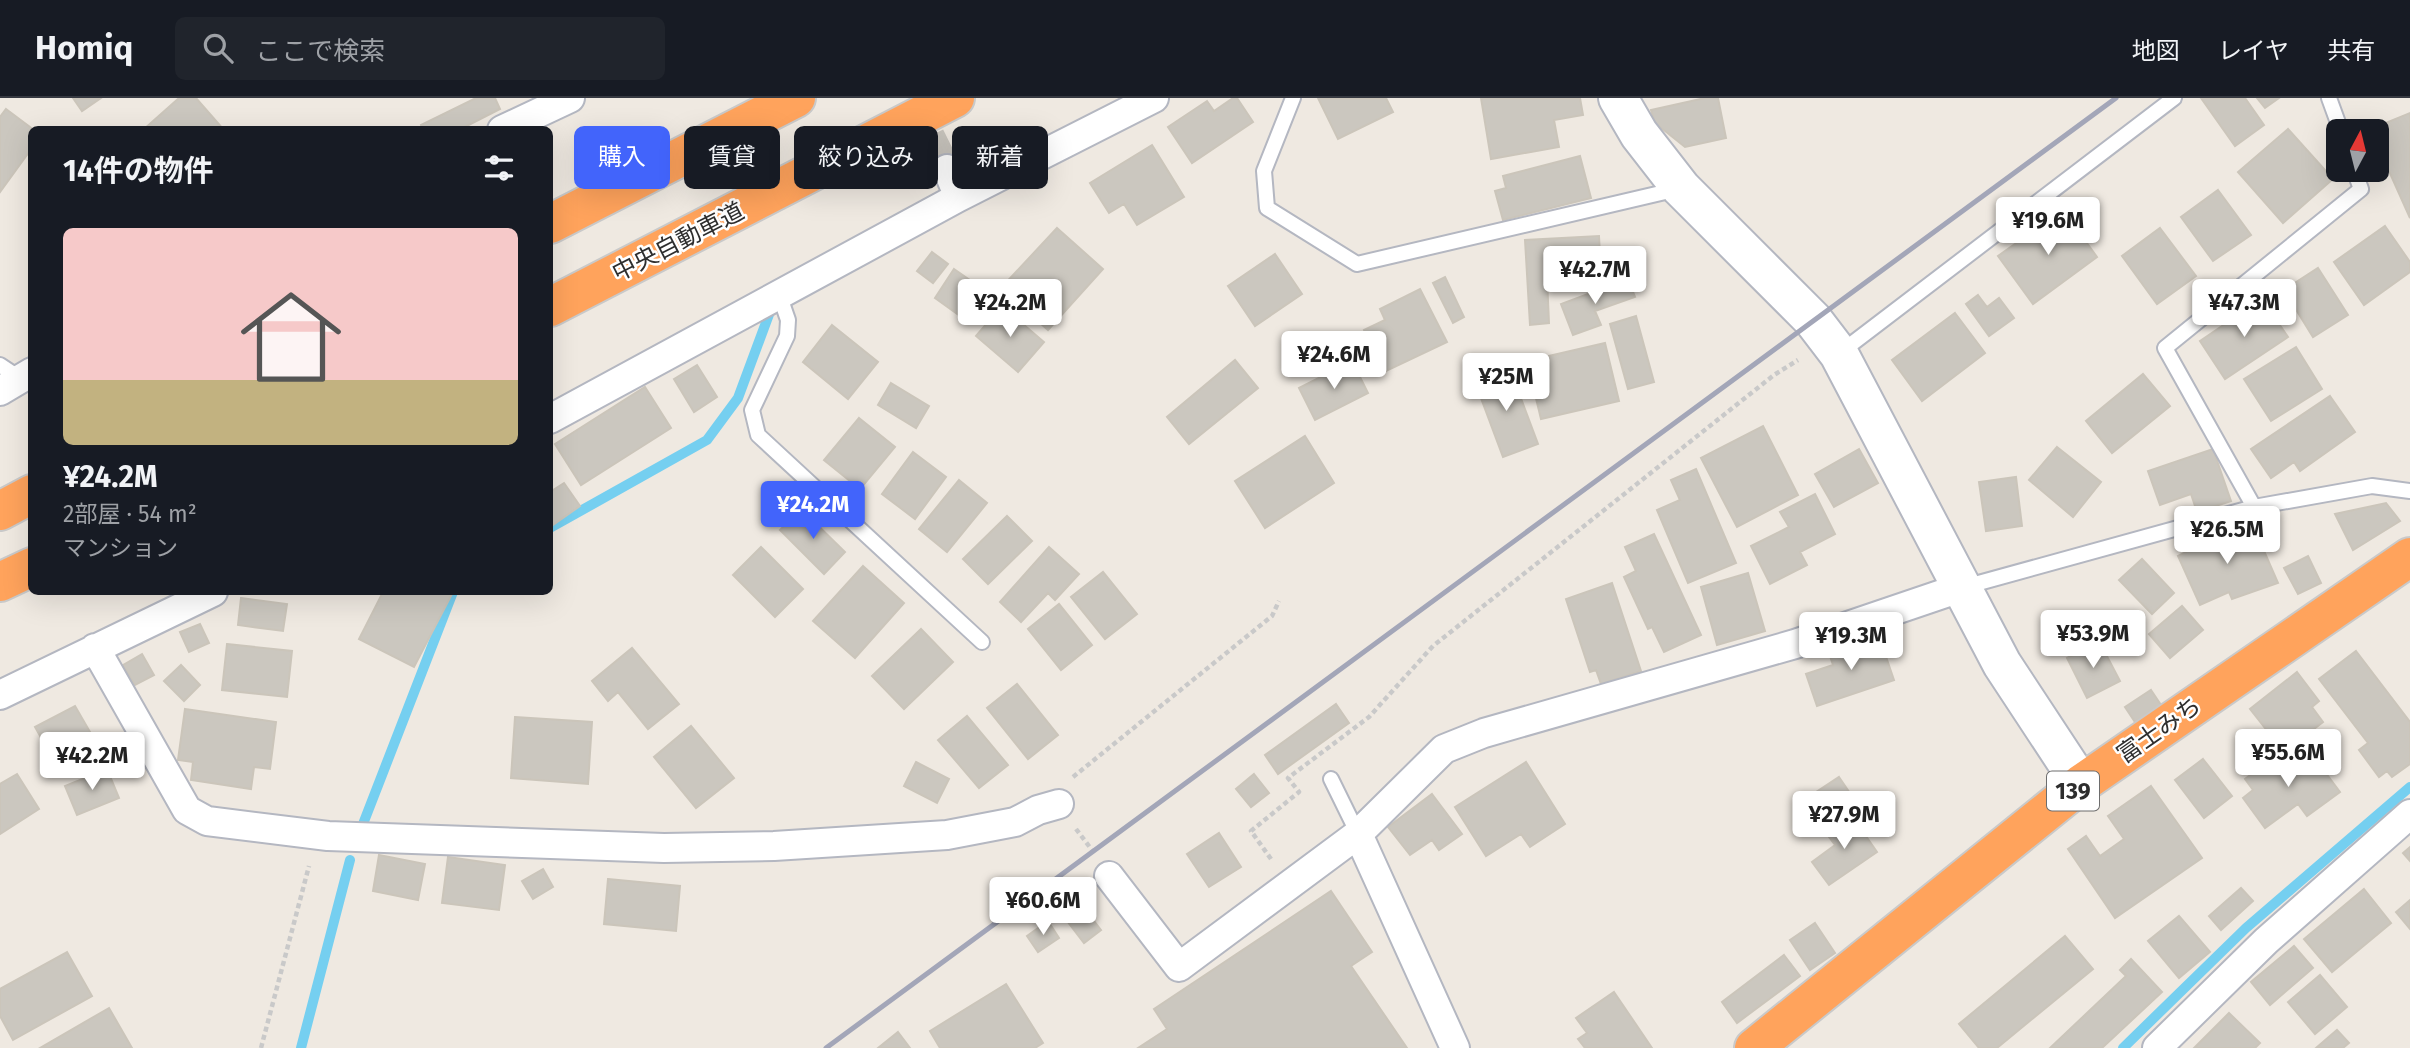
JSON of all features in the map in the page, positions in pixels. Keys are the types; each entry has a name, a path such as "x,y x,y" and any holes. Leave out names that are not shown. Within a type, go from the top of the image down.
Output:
{"highway":[{"path":"553,222 796,98"},
{"name":"中央自動車道","path":"553,305 955,98"},
{"path":"0,510 28,496"},
{"name":"富士みち","path":"1754,1048 2081,784 2410,557"},
{"path":"0,582 28,569"}],"street":[{"path":"510,126 570,98"},
{"path":"553,417 959,197 1154,98"},
{"path":"1618,98 1639,134 1681,188 1739,243 1834,347 2002,664 2081,784"},
{"path":"947,169 959,197"},
{"path":"1109,876 1179,967 1358,834 1444,749 1484,733 1794,644 1963,587"},
{"path":"0,695 207,595"},
{"path":"95,648 187,810 207,821 328,836 664,848 774,846 947,835 1015,822 1038,810 1059,804"},
{"path":"2157,1048 2266,941 2410,814"},
{"path":"1358,834 1455,1048"}],"lane":[{"path":"1293,98 1264,171 1267,208 1357,264 1681,188"},
{"path":"1834,347 2174,98"},
{"path":"2329,98 2337,119"},
{"path":"2254,507 2165,348 2361,189 2358,182"},
{"path":"779,294 788,320 788,336 752,410 758,435 982,642"},
{"path":"1963,587 2254,507 2372,486 2410,491"},
{"path":"1331,779 1358,834"}],"path":[{"path":"1288,885 1251,831 1299,792 1289,778 1369,717 1433,646 1528,568 1774,375 1834,347"},
{"path":"1109,876 1053,793 1272,616 1279,601"},
{"path":"1313,749 1317,757"},
{"path":"261,1048 312,855 328,836"}],"building":[{"path":"73,98 101,98 82,111"},
{"path":"179,98 196,98 220,126 148,126"},
{"path":"476,98 495,98 500,109 467,126 421,125"},
{"path":"1237,98 1253,122 1192,163 1168,127 1207,101 1214,111"},
{"path":"1318,98 1386,98 1393,112 1338,139"},
{"path":"1481,98 1580,98 1583,115 1554,120 1559,147 1491,159"},
{"path":"1705,98 1718,98 1726,138 1685,147 1655,123 1651,110"},
{"path":"2201,98 2245,98 2264,125 2235,146"},
{"path":"2257,98 2279,98 2265,108"},
{"path":"6,109 29,126 28,154 0,192 0,117"},
{"path":"2410,113 2410,218 2389,171 2389,122"},
{"path":"2288,129 2326,171 2326,182 2330,182 2283,223 2238,172"},
{"path":"1152,145 1184,197 1137,225 1124,204 1109,213 1090,183"},
{"path":"1580,156 1591,198 1503,220 1495,191 1506,188 1503,176"},
{"path":"2218,190 2251,235 2213,261 2181,217"},
{"path":"2063,210 2097,257 2033,304 1998,256"},
{"path":"2385,226 2410,262 2410,272 2364,305 2334,262"},
{"path":"1057,228 1103,269 1048,330 1001,288"},
{"path":"2160,228 2196,276 2157,304 2122,256"},
{"path":"1599,236 1601,275 1547,278 1549,323 1530,325 1525,240"},
{"path":"932,252 948,264 933,283 917,271"},
{"path":"1275,254 1302,294 1255,326 1228,286"},
{"path":"2318,268 2348,315 2313,337 2284,290"},
{"path":"954,269 990,294 970,323 935,298"},
{"path":"1445,277 1464,317 1453,323 1433,283"},
{"path":"1628,279 1635,297 1595,311 1601,325 1573,335 1561,304"},
{"path":"1420,289 1447,342 1384,372 1364,330 1385,320 1380,309"},
{"path":"1978,295 1987,307 1999,298 2014,318 1989,336 1966,304"},
{"path":"2262,299 2288,337 2225,379 2200,341"},
{"path":"1002,306 1044,342 1018,372 976,336"},
{"path":"1955,313 1985,353 1922,401 1892,360"},
{"path":"1636,316 1654,382 1628,389 1610,324"},
{"path":"832,325 878,362 848,399 803,362"},
{"path":"1605,343 1619,401 1541,419 1527,361"},
{"path":"2296,347 2322,389 2271,421 2244,379"},
{"path":"1235,360 1258,388 1189,444 1167,417"},
{"path":"1352,361 1368,393 1315,420 1299,388"},
{"path":"697,365 717,397 694,412 674,379"},
{"path":"1510,369 1538,444 1503,457 1475,382"},
{"path":"2143,374 2170,406 2112,453 2086,421"},
{"path":"891,383 929,406 916,428 878,405"},
{"path":"645,387 671,428 581,485 555,444"},
{"path":"2330,396 2355,432 2300,471 2294,462 2271,478 2251,449"},
{"path":"859,418 895,447 860,489 824,460"},
{"path":"1763,426 1798,495 1737,527 1701,458"},
{"path":"1305,436 1334,483 1265,528 1235,481"},
{"path":"2057,447 2101,482 2073,517 2029,480"},
{"path":"1859,449 1878,483 1834,507 1815,474"},
{"path":"2213,449 2231,501 2197,512 2191,494 2160,505 2148,471"},
{"path":"913,452 946,477 915,519 882,494"},
{"path":"1696,469 1736,563 1688,583 1657,510 1680,500 1671,480"},
{"path":"2016,477 2022,526 1986,531 1979,482"},
{"path":"959,480 987,503 947,552 919,529"},
{"path":"564,483 580,506 553,525 553,490"},
{"path":"1815,494 1835,534 1800,552 1807,565 1770,584 1751,546 1789,527 1780,512"},
{"path":"2386,503 2400,521 2353,550 2335,514"},
{"path":"801,509 845,552 824,574 780,530"},
{"path":"1007,516 1032,541 988,584 963,559"},
{"path":"2254,528 2278,583 2232,599 2229,592 2200,605 2178,556 2188,551 2185,543 2215,530 2219,542"},
{"path":"1654,534 1701,635 1664,652 1652,627 1648,629 1624,577 1636,571 1625,547"},
{"path":"761,547 803,589 775,617 733,575"},
{"path":"1049,547 1079,574 1055,600 1048,593 1021,622 1000,602"},
{"path":"2308,556 2321,583 2298,594 2284,568"},
{"path":"2142,559 2174,593 2152,614 2119,580"},
{"path":"863,566 904,603 855,658 813,621"},
{"path":"1103,572 1137,614 1105,639 1071,597"},
{"path":"1748,573 1765,631 1717,645 1701,587"},
{"path":"1612,583 1641,671 1601,684 1596,670 1590,672 1566,599"},
{"path":"381,595 451,595 414,667 359,639"},
{"path":"241,598 287,604 283,631 238,625"},
{"path":"1059,604 1092,645 1061,670 1028,629"},
{"path":"2182,606 2203,630 2170,658 2149,634"},
{"path":"200,624 209,643 189,652 180,632"},
{"path":"921,629 953,662 904,709 872,676"},
{"path":"1879,636 1894,680 1817,706 1806,674 1833,665 1829,653"},
{"path":"2099,641 2120,681 2087,698 2067,658"},
{"path":"227,644 292,651 287,697 222,690"},
{"path":"632,648 679,704 648,729 618,692 608,701 592,681"},
{"path":"2356,651 2410,722 2410,764 2392,777 2387,771 2379,777 2359,750 2368,743 2319,679"},
{"path":"142,654 154,675 135,685 123,665"},
{"path":"181,665 200,685 184,701 164,681"},
{"path":"2297,672 2319,701 2312,707 2323,722 2284,752 2250,709"},
{"path":"1017,684 1058,735 1028,759 987,708"},
{"path":"2151,690 2161,705 2135,722 2125,707"},
{"path":"1336,704 1349,723 1278,774 1265,755"},
{"path":"75,706 97,744 57,766 35,727"},
{"path":"185,709 276,722 270,769 254,767 251,789 191,780 193,762 178,760"},
{"path":"967,716 1008,765 979,788 938,740"},
{"path":"515,717 592,722 588,784 511,778"},
{"path":"691,726 734,778 696,808 654,757"},
{"path":"2293,756 2300,766 2313,756 2340,792 2307,816 2298,804 2265,828 2243,798 2253,790 2245,779 2273,758 2279,766"},
{"path":"2203,759 2232,796 2204,818 2175,780"},
{"path":"916,762 949,779 937,803 904,786"},
{"path":"1526,762 1565,824 1530,847 1521,834 1486,856 1455,807"},
{"path":"107,769 119,798 77,815 65,786"},
{"path":"17,774 39,809 0,834 0,784"},
{"path":"1254,774 1269,793 1251,807 1236,789"},
{"path":"1839,777 1858,805 1815,834 1795,806"},
{"path":"2151,786 2202,858 2115,918 2068,849 2086,836 2100,856 2124,839 2108,816"},
{"path":"1432,794 1462,834 1439,850 1432,840 1410,855 1388,827"},
{"path":"1852,816 1877,852 1829,885 1812,862 1835,845 1826,833"},
{"path":"1219,833 1241,867 1209,887 1187,854"},
{"path":"2410,847 2410,861 2403,853"},
{"path":"379,855 425,864 418,900 373,891"},
{"path":"448,857 505,865 499,910 442,903"},
{"path":"543,869 553,887 533,899 522,881"},
{"path":"608,879 680,886 676,931 604,924"},
{"path":"2241,888 2253,901 2221,930 2209,916"},
{"path":"2364,889 2391,923 2332,972 2304,939"},
{"path":"1331,891 1372,952 1351,966 1407,1048 1138,1048 1167,1029 1154,1009"},
{"path":"2410,900 2410,929 2396,912"},
{"path":"1081,904 1101,930 1084,943 1064,917"},
{"path":"2179,916 2210,952 2179,978 2148,941"},
{"path":"1048,921 1059,938 1038,952 1027,936"},
{"path":"1815,923 1835,953 1810,970 1790,940"},
{"path":"2065,936 2093,969 1997,1048 1979,1048 1959,1024"},
{"path":"2294,946 2313,968 2270,1005 2251,982"},
{"path":"67,952 92,996 13,1040 0,1016 0,989"},
{"path":"1784,955 1800,976 1737,1023 1722,1002"},
{"path":"2131,959 2162,992 2102,1048 2050,1048 2126,976 2120,970"},
{"path":"2320,975 2347,1007 2315,1034 2288,1002"},
{"path":"1006,984 1043,1043 1035,1048 940,1048 930,1031"},
{"path":"1614,992 1652,1048 1585,1048 1578,1039 1587,1033 1576,1018"},
{"path":"109,1008 132,1048 40,1048"},
{"path":"2229,1013 2260,1043 2255,1048 2194,1048"},
{"path":"2337,1030 2349,1043 2343,1048 2316,1048"},
{"path":"898,1032 910,1048 878,1048"}],"waterway":[{"path":"553,526 707,440 738,398 771,309"},
{"path":"363,824 452,595"},
{"path":"2123,1048 2246,928 2410,787"},
{"path":"301,1048 350,860"}],"tunnel":[{"path":"912,98 947,169"}],"railway":[{"path":"826,1048 2116,98"}]}
